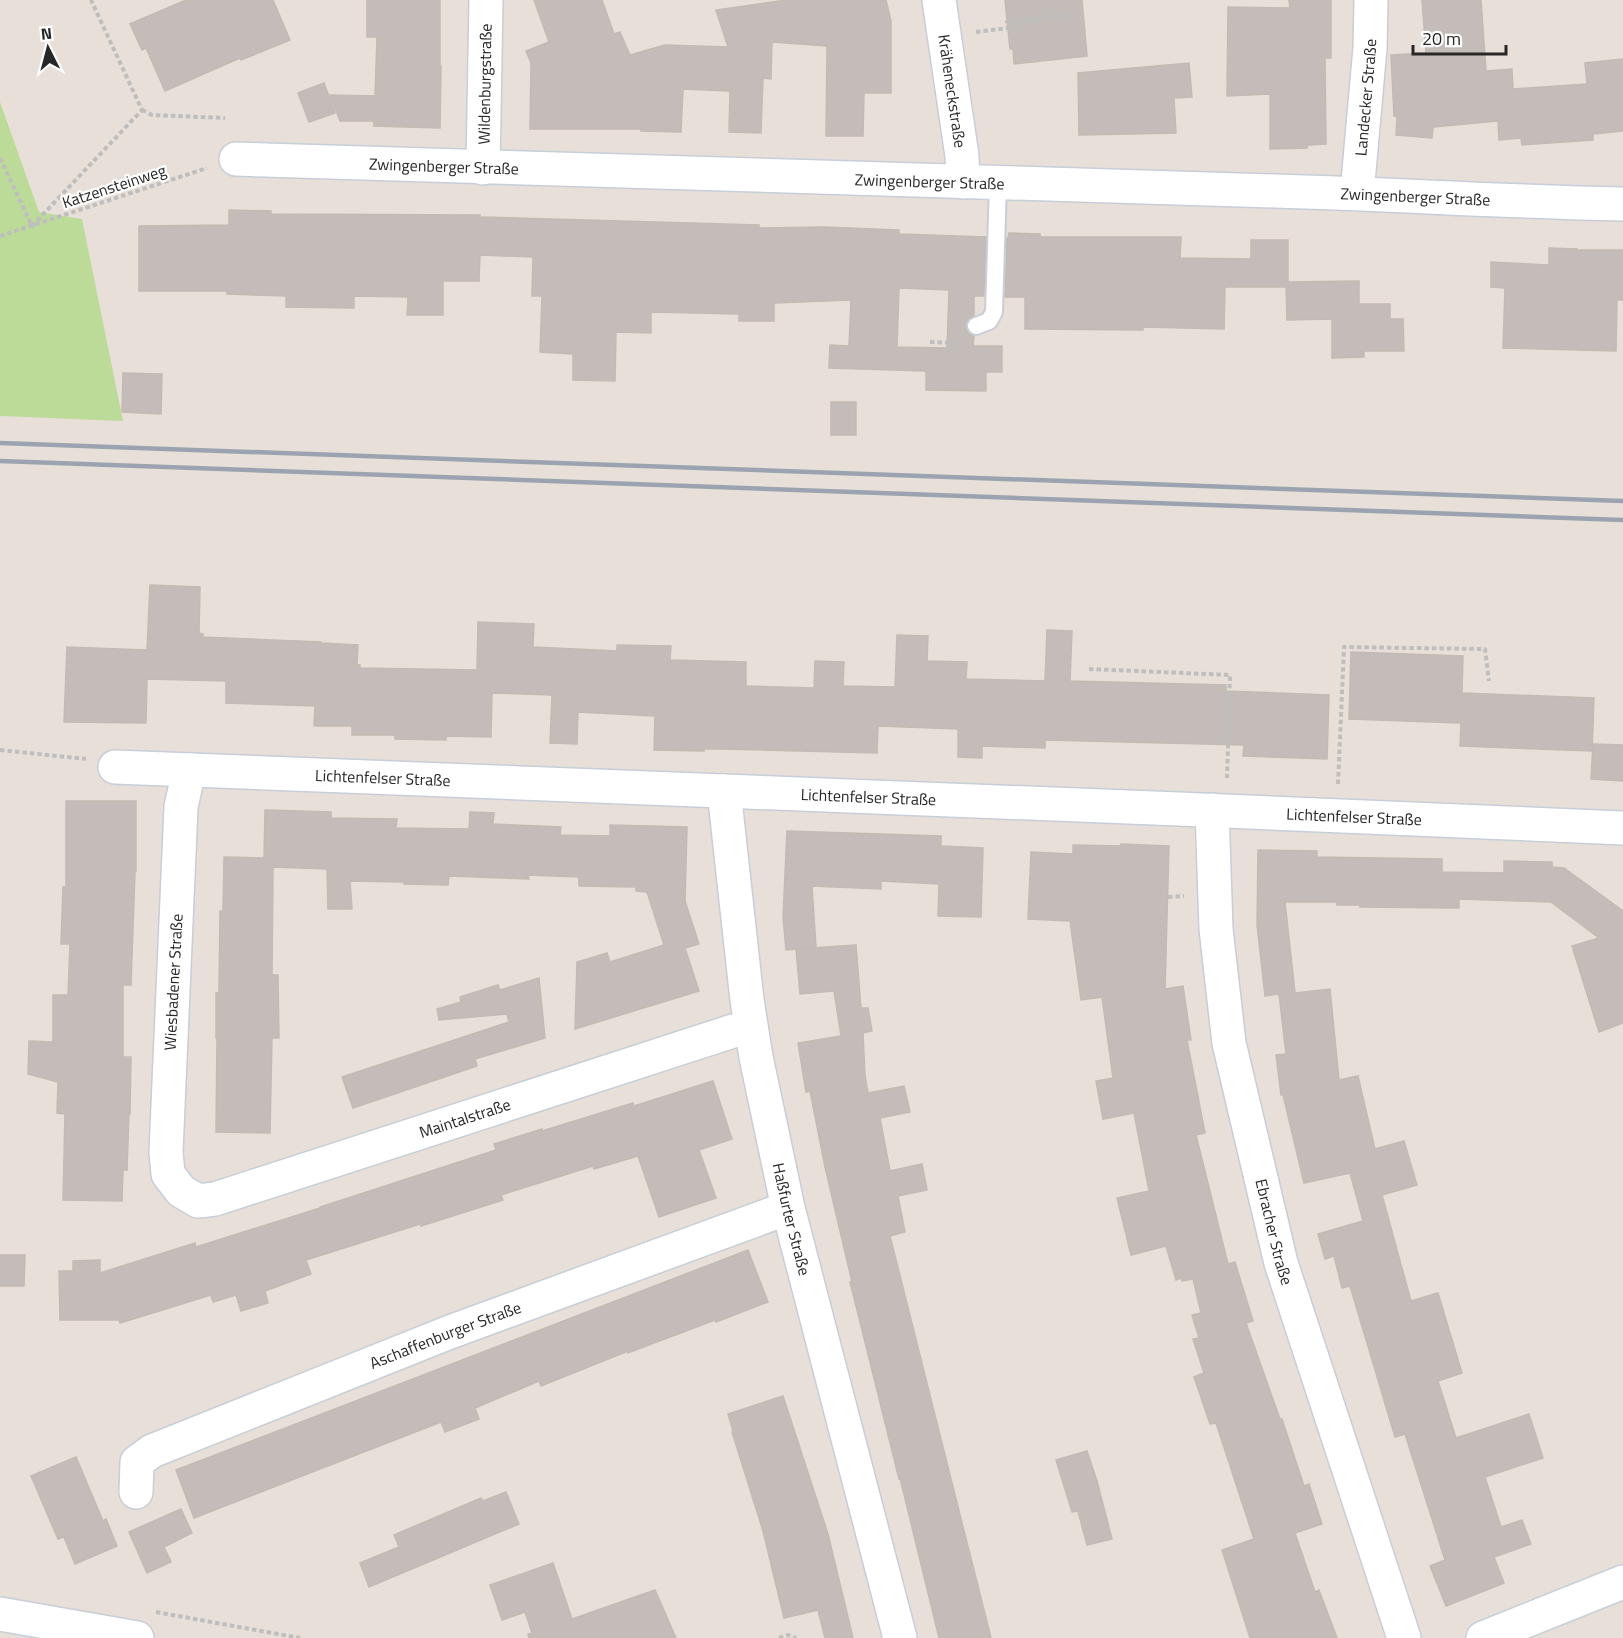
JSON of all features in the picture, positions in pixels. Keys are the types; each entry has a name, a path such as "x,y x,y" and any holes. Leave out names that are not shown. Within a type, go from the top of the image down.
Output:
{"street":[{"name":"Wildenburgstraße","path":"483,168 486,0"},
{"name":"Kräheneckstraße","path":"939,0 961,146 963,182"},
{"name":"Landecker Straße","path":"1357,193 1370,48 1371,0"},
{"name":"Zwingenberger Straße","path":"236,159 1357,193 1623,204"},
{"name":"Lichtenfelser Straße","path":"115,767 1623,828"},
{"name":"Wiesbadener Straße","path":"181,1191 168,1174 166,1152 181,807 189,771"},
{"name":"Haßfurter Straße","path":"724,791 751,1028 788,1208 900,1638"},
{"name":"Ebracher Straße","path":"1219,811 1216,929 1229,1043 1281,1263 1404,1638"},
{"name":"Maintalstraße","path":"181,1191 198,1201 215,1199 733,1031 751,1028"},
{"name":"Aschaffenburger Straße","path":"136,1492 137,1462 152,1451 450,1332 788,1208"},
{"path":"1483,1638 1623,1582"},
{"path":"0,1614 137,1638"}],"lane":[{"path":"976,326 989,321 994,312 998,183"}],"path":[{"path":"91,0 142,110 153,115 225,118"},
{"path":"970,32 1008,28 1007,22 1072,15"},
{"path":"0,158 32,226 142,110"},
{"name":"Katzensteinweg","path":"0,237 236,159"},
{"path":"1338,785 1344,646 1485,649 1489,681"},
{"path":"1089,669 1230,675 1219,811"},
{"path":"0,750 90,759 115,767"},
{"path":"1168,897 1191,895"},
{"path":"779,1638 788,1635 796,1638"}],"green space":[{"path":"0,102 39,212 82,219 123,421 0,416"}],"building":[{"path":"186,0 273,0 290,40 241,60 240,58 165,91 146,48 142,50 130,24"},
{"path":"367,0 440,0 440,128 374,126 374,121 340,121 330,95 375,96 377,37 367,37"},
{"path":"534,0 602,0 614,34 620,32 630,55 665,45 728,47 716,10 787,0 886,0 891,21 891,93 864,93 863,136 826,136 827,46 772,42 771,79 763,78 761,133 729,132 730,91 683,89 681,132 641,131 641,129 530,129 531,63 526,51 549,42"},
{"path":"1005,0 1082,0 1087,56 1014,64 1013,49 1010,49"},
{"path":"1289,0 1331,0 1331,58 1325,58 1326,144 1308,145 1307,148 1270,149 1270,94 1227,96 1228,7 1290,8"},
{"path":"1422,0 1481,0 1486,71 1512,69 1513,89 1587,84 1585,63 1623,59 1623,131 1593,134 1593,140 1522,145 1521,138 1499,140 1498,121 1433,127 1432,138 1396,135 1397,116 1394,116 1391,55 1426,53"},
{"path":"1189,63 1192,97 1174,98 1176,133 1079,135 1078,73"},
{"path":"324,83 335,113 309,122 298,93"},
{"path":"229,210 271,211 271,214 480,215 480,217 759,225 759,228 823,227 899,230 899,234 986,237 984,296 974,296 974,316 968,320 966,329 974,336 973,346 1002,346 1002,372 986,372 986,391 926,390 926,371 829,368 830,345 849,346 851,300 774,303 774,321 739,321 739,314 651,312 651,333 616,332 615,381 573,380 573,354 540,352 542,296 532,296 533,257 480,255 479,281 443,281 443,315 407,315 408,297 354,296 354,308 286,307 286,296 227,294 227,291 139,291 139,226 229,225","holes":["899,288 949,290 947,348 897,347"]},
{"path":"1009,233 1040,234 1040,237 1181,237 1180,258 1251,259 1251,240 1288,240 1288,282 1359,281 1359,304 1390,304 1390,319 1403,319 1404,351 1364,351 1364,357 1332,358 1332,319 1287,320 1286,287 1225,287 1224,329 1143,327 1143,330 1025,329 1025,297 1005,297"},
{"path":"1549,248 1623,250 1623,300 1617,300 1616,351 1503,348 1505,288 1491,287 1491,262 1549,265"},
{"path":"123,373 162,374 161,414 122,412"},
{"path":"831,402 856,402 856,435 831,435"},
{"path":"150,585 200,587 199,633 203,634 203,637 358,645 357,665 360,665 360,668 477,670 478,622 534,624 533,647 617,651 617,645 671,646 670,660 746,662 746,686 814,688 815,661 844,662 843,686 895,687 897,635 928,636 927,661 967,662 966,679 1045,681 1047,630 1072,631 1070,681 1226,685 1226,691 1329,695 1327,759 1243,756 1244,745 1045,740 1045,748 982,746 982,758 958,757 958,729 878,726 877,753 723,749 654,750 655,716 578,712 577,744 550,743 552,695 492,693 491,737 446,736 446,740 395,739 395,735 352,735 352,726 314,726 315,706 226,703 226,681 147,679 146,723 64,722 67,647 147,650"},
{"path":"1351,652 1463,656 1462,693 1594,698 1592,751 1460,746 1461,723 1349,719"},
{"path":"1593,744 1623,745 1623,781 1591,779"},
{"path":"66,801 136,801 136,871 131,985 123,985 123,1057 131,1057 127,1170 123,1170 122,1201 63,1200 65,1114 57,1113 58,1082 28,1074 29,1041 53,1042 53,995 68,995 70,944 61,944 63,887 66,887"},
{"path":"265,810 331,812 331,818 397,819 396,828 469,829 470,812 494,813 493,824 561,827 560,835 610,836 610,825 687,827 685,901 699,944 685,948 699,991 575,1029 577,962 607,953 610,962 664,945 647,892 636,891 636,887 579,886 579,877 528,875 529,879 449,876 448,885 350,881 352,909 328,909 327,869 273,867 272,975 278,975 279,1038 272,1038 270,1133 216,1132 216,993 219,993 220,911 223,911 224,857 264,858"},
{"path":"787,831 941,836 941,846 983,848 981,917 938,916 939,884 881,881 881,889 812,886 816,947 797,949 856,945 861,1008 868,1008 872,1031 863,1033 868,1093 904,1086 910,1112 880,1118 890,1171 922,1164 927,1190 898,1196 905,1232 890,1236 991,1638 939,1638 850,1282 852,1282 810,1091 806,1092 798,1043 841,1036 834,991 800,994 796,949 786,950 783,917"},
{"path":"1121,844 1169,846 1165,989 1183,986 1191,1040 1187,1040 1205,1133 1196,1135 1228,1264 1235,1262 1253,1321 1246,1323 1304,1486 1309,1484 1322,1524 1295,1533 1315,1592 1319,1590 1337,1638 1250,1638 1222,1550 1254,1539 1216,1423 1210,1424 1194,1377 1204,1373 1193,1339 1199,1338 1192,1315 1201,1313 1193,1279 1176,1280 1166,1246 1131,1255 1117,1198 1149,1191 1134,1113 1103,1119 1096,1081 1113,1078 1102,997 1081,1000 1070,921 1028,919 1031,852 1073,854 1073,845 1121,846"},
{"path":"1258,850 1317,851 1317,857 1442,859 1442,872 1504,873 1504,861 1552,862 1552,867 1564,868 1623,911 1623,1023 1599,1032 1572,946 1599,938 1551,902 1459,899 1459,908 1360,907 1360,905 1337,905 1337,902 1285,902 1295,993 1330,989 1339,1080 1358,1076 1375,1149 1404,1141 1417,1185 1382,1195 1411,1301 1438,1293 1462,1373 1438,1381 1456,1438 1529,1414 1543,1458 1485,1477 1501,1527 1522,1520 1531,1544 1494,1557 1504,1583 1446,1606 1430,1566 1445,1560 1405,1434 1395,1437 1350,1286 1342,1288 1334,1256 1325,1259 1318,1234 1363,1221 1350,1173 1304,1183 1283,1095 1281,1095 1276,1055 1286,1054 1279,994 1265,996 1257,925"},
{"path":"539,978 545,1038 475,1059 477,1066 353,1108 342,1077 509,1022 507,1014 439,1020 437,1009 461,1002 460,997 498,985 500,990"},
{"path":"713,1081 732,1139 699,1150 716,1198 659,1217 638,1156 594,1169 593,1166 501,1195 503,1200 306,1260 311,1274 265,1291 268,1303 241,1311 236,1295 213,1302 211,1295 120,1323 119,1320 60,1320 59,1271 73,1271 73,1261 100,1260 100,1273 195,1243 196,1247 496,1150 494,1144 633,1103 634,1106"},
{"path":"748,1250 768,1302 628,1353 628,1351 541,1386 539,1381 475,1408 479,1419 445,1432 441,1422 194,1518 176,1470"},
{"path":"0,1255 25,1255 24,1286 0,1286"},
{"path":"783,1396 828,1534 853,1638 825,1638 818,1610 784,1618 763,1531 728,1414"},
{"path":"1087,1451 1112,1539 1087,1545 1078,1511 1072,1512 1056,1460"},
{"path":"76,1457 103,1521 106,1519 117,1546 75,1564 64,1537 58,1539 31,1476"},
{"path":"506,1492 519,1524 369,1587 360,1563 399,1547 394,1535 481,1498 483,1501"},
{"path":"181,1509 192,1533 164,1547 171,1562 147,1573 129,1532"},
{"path":"553,1563 572,1619 655,1590 676,1638 529,1638 528,1634 532,1633 525,1612 502,1620 490,1585"}],"railway":[{"path":"0,443 1623,501"},
{"path":"0,461 1623,520"}]}
